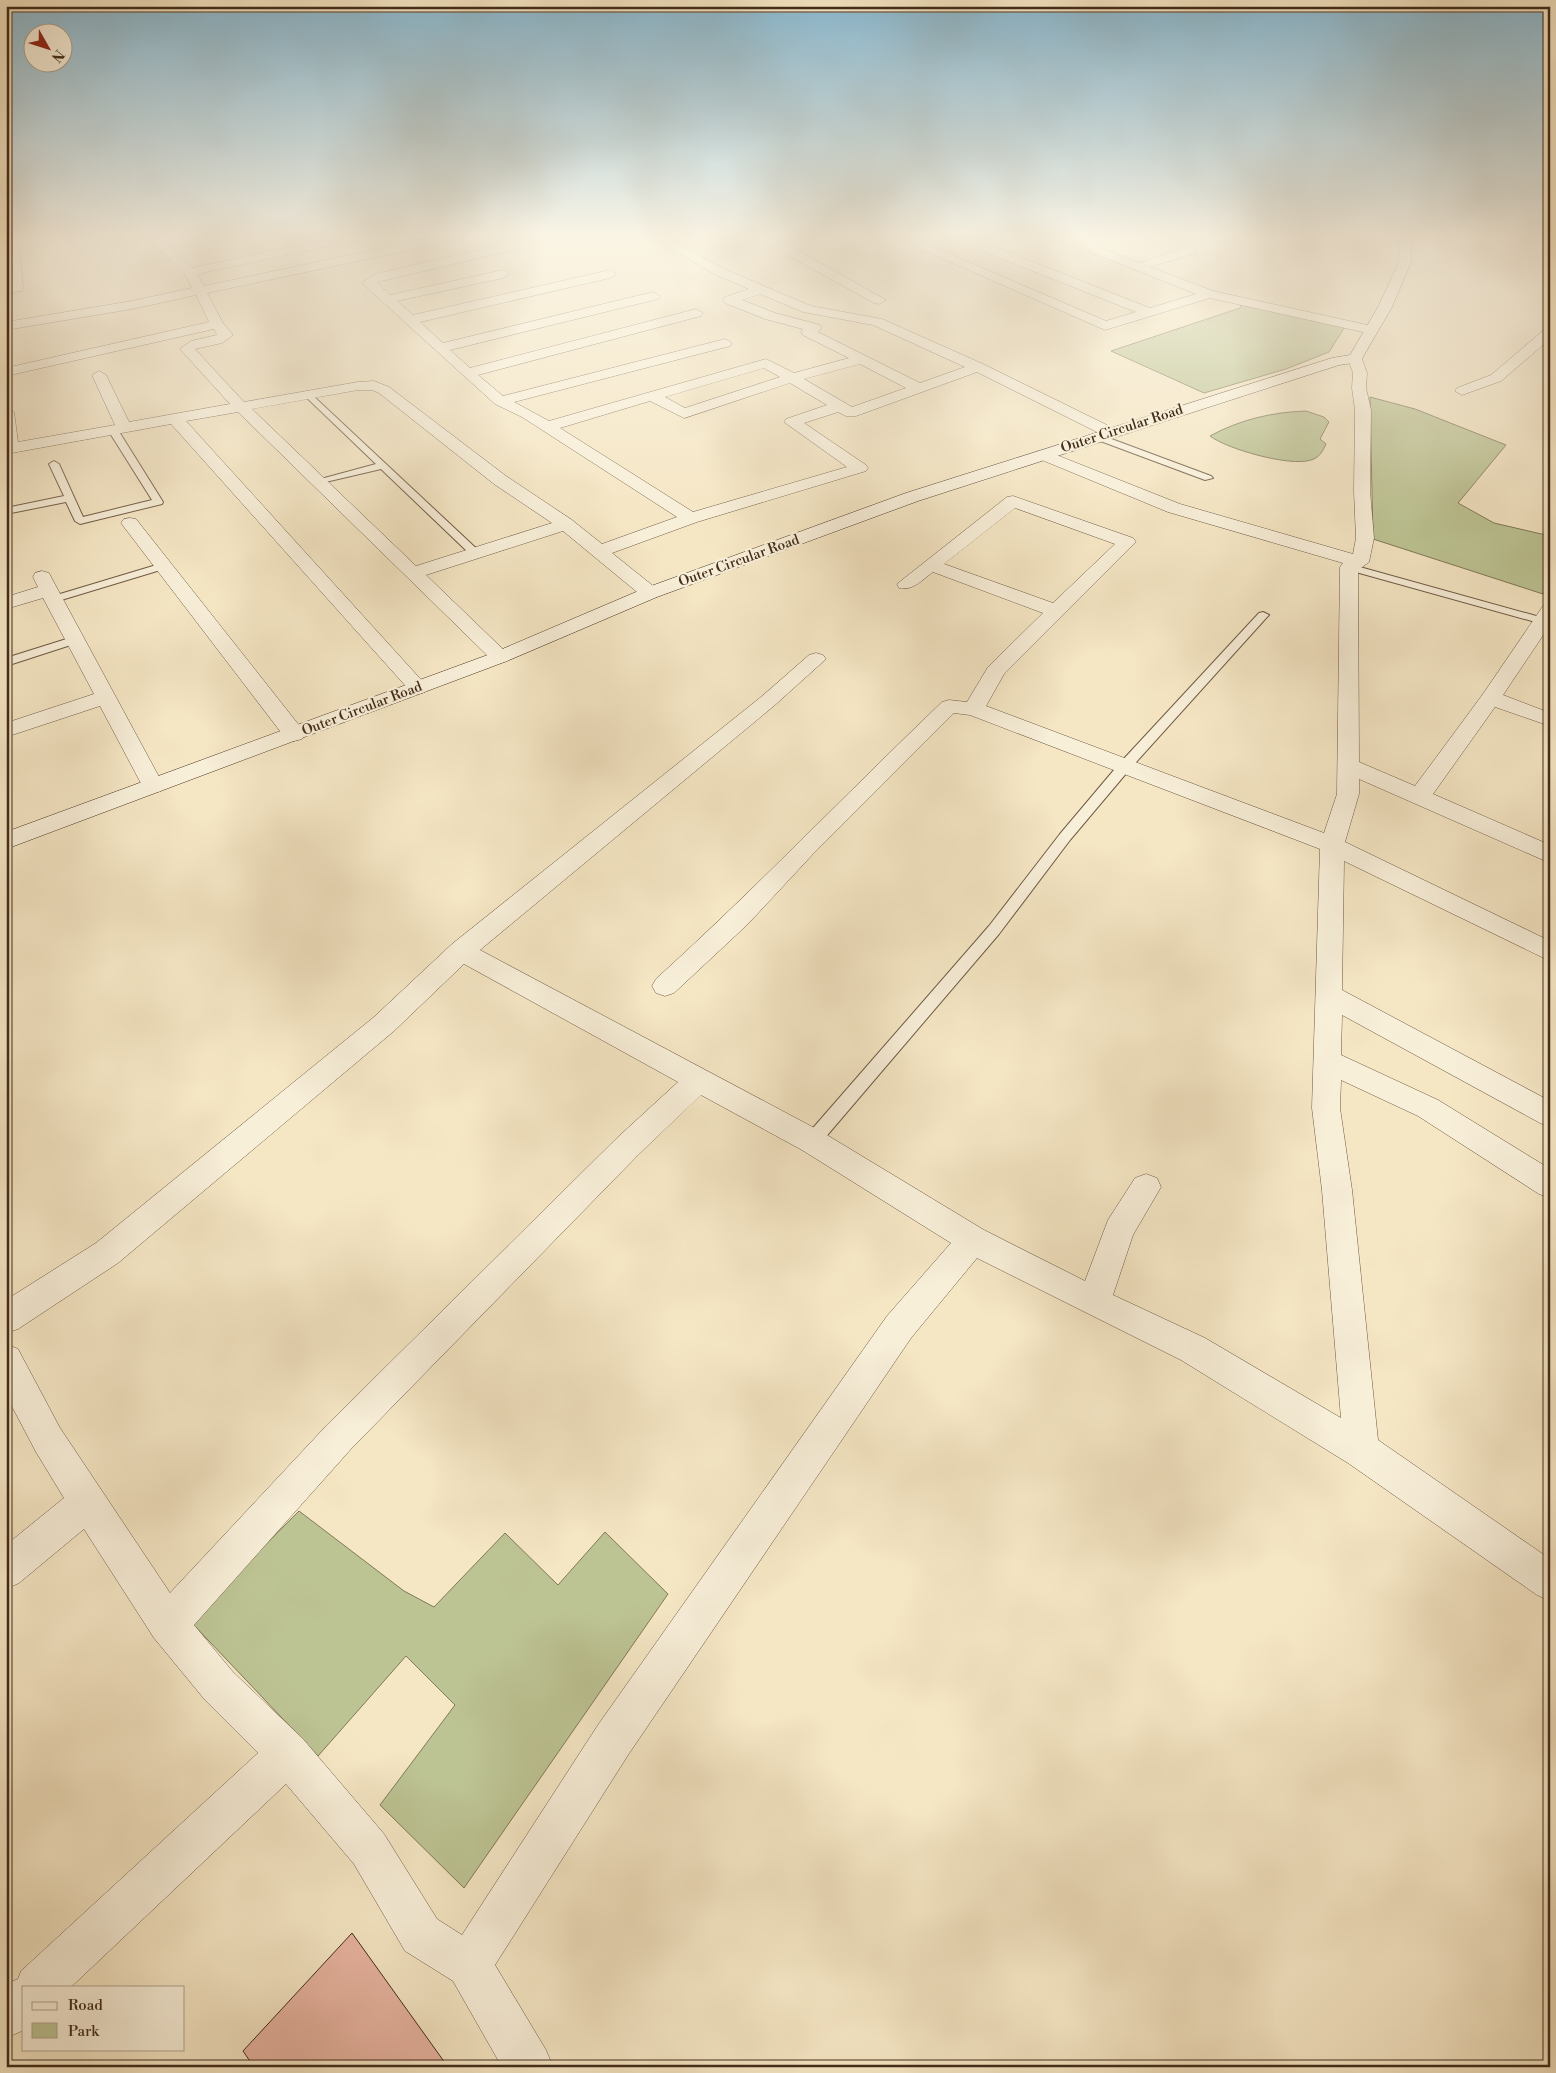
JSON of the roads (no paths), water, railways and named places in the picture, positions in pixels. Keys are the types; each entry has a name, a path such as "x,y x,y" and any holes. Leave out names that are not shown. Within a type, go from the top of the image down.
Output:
{"street":[{"path":"6,372 187,331"},
{"path":"221,331 225,336 194,345 188,349 241,407 500,657"},
{"path":"422,331 500,401 546,427 691,518"},
{"path":"440,348 511,331"},
{"path":"468,373 631,331"},
{"path":"810,331 808,332 920,389"},
{"path":"896,331 978,368 1104,435"},
{"path":"1361,1450 1338,1199 1326,1108 1332,845 1348,794 1355,564 1365,538 1362,491 1363,410 1359,388 1360,373 1355,359 1372,331"},
{"path":"1462,391 1496,378 1550,332"},
{"path":"500,401 725,343"},
{"path":"651,396 684,413 792,378 862,359"},
{"name":"Outer Circular Road","path":"6,841 500,657 650,593 912,498 1337,361 1355,359"},
{"path":"546,427 766,363 851,414 978,368"},
{"path":"99,375 119,429"},
{"path":"6,412 9,448 358,386 374,385 384,390 500,480 566,524 650,593"},
{"path":"600,551 691,518 860,468 792,422 839,406"},
{"path":"175,419 418,688"},
{"path":"1043,455 1174,508 1355,564"},
{"path":"906,584 1013,501 1127,542 995,671 974,709"},
{"path":"130,523 294,734"},
{"path":"414,573 566,524"},
{"path":"930,566 1056,611"},
{"path":"6,603 48,589 153,786"},
{"path":"1419,797 1492,698 1546,615"},
{"path":"6,1318 107,1253 384,1024 461,951 768,701 816,659"},
{"path":"6,730 106,697"},
{"path":"1492,698 1550,720"},
{"path":"665,986 739,918 812,842 949,706 974,709 1332,845 1550,952"},
{"path":"1348,765 1550,855"},
{"path":"461,951 604,1026 698,1080 812,1141 973,1240 1094,1302 1193,1349 1361,1450 1550,1582"},
{"path":"1328,996 1550,1115"},
{"path":"1327,1060 1428,1108 1550,1184"},
{"path":"168,1624 339,1436 512,1265 628,1146 698,1080"},
{"path":"1094,1302 1118,1230 1146,1187"},
{"path":"469,1965 613,1740 899,1327 973,1240"},
{"path":"6,1360 48,1440 168,1624 219,1686 288,1754 369,1849 421,1935 469,1965 529,2067"},
{"path":"6,1570 89,1501"},
{"path":"38,1986 288,1754"},
{"path":"6,2015 22,2001"}],"lane":[{"path":"309,395 475,553"},
{"path":"54,464 80,521 158,502 119,429"},
{"path":"1104,435 1145,456 1208,478"},
{"path":"320,482 383,465"},
{"path":"6,511 70,498"},
{"path":"1355,564 1546,615"},
{"path":"48,589 163,566"},
{"path":"812,1141 994,930 1065,837 1124,767 1263,615"},
{"path":"6,662 76,640"}]}
